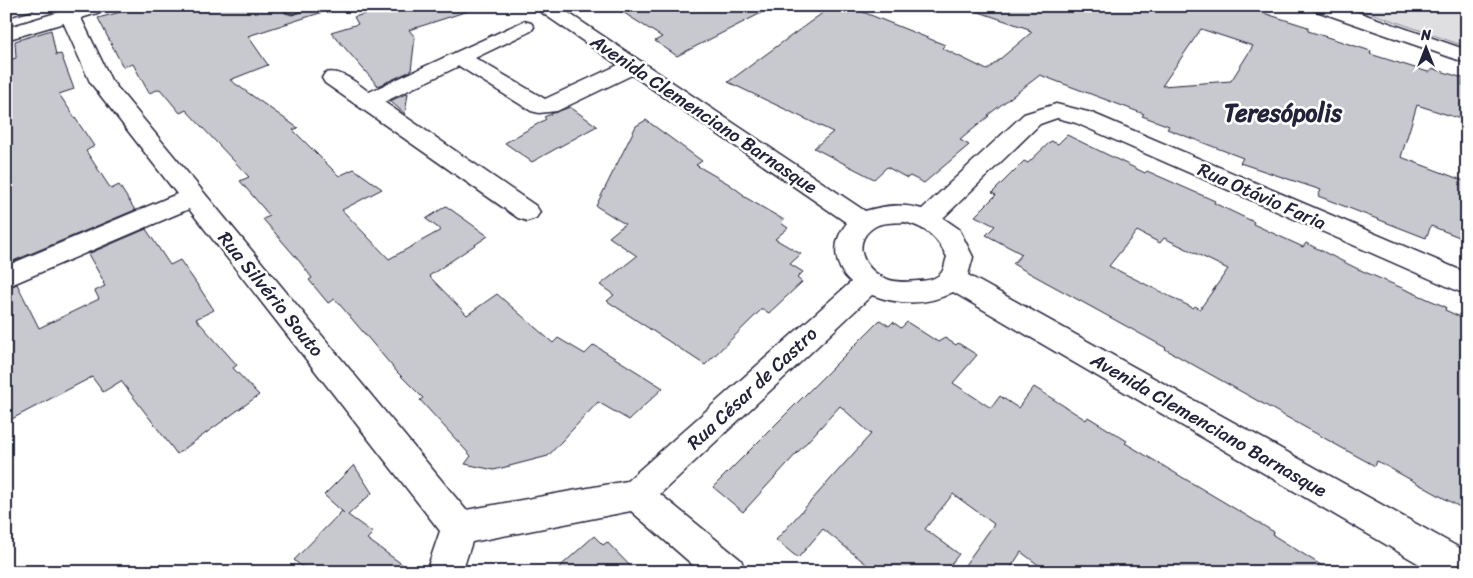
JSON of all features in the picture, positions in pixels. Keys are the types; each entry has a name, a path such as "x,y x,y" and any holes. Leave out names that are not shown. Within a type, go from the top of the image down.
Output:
{"street":[{"path":"6,11 24,6"},
{"path":"70,15 95,6"},
{"path":"6,34 101,6"},
{"name":"Avenida Clemenciano Barnasque","path":"545,6 863,222"},
{"path":"1321,6 1467,56"},
{"name":"Rua Silvério Souto","path":"70,15 101,82 459,528"},
{"path":"368,101 524,27"},
{"path":"460,58 539,106 549,106 633,66"},
{"path":"333,78 527,212"},
{"name":"Rua Otávio Faria","path":"927,219 1032,119 1056,111 1084,118 1467,285"},
{"path":"6,277 194,197"},
{"path":"882,214 905,214 927,219 950,236 960,258 952,279 929,292 898,293 869,282 853,267 847,250 851,234 863,222 882,214"},
{"name":"Avenida Clemenciano Barnasque","path":"952,279 1467,572"},
{"name":"Rua César de Castro","path":"636,495 869,282"},
{"path":"444,572 459,528 636,495 728,572"}],"shaded area":[{"path":"1351,6 1467,6 1467,47"}],"building":[{"path":"143,6 281,6 285,13 292,15 302,12 305,6 326,6 326,11 248,36 268,65 230,80 298,128 293,130 339,176 354,169 382,189 342,210 389,259 441,230 426,219 446,206 488,236 429,276 467,315 497,294 553,343 558,338 585,354 594,345 663,388 629,420 598,402 548,456 494,470 465,464 471,456 420,400 423,398 397,372 335,299 328,303 309,280 312,278 300,262 263,219 270,216 240,181 249,177 186,110 180,113 160,89 149,93 133,64 123,67 98,18"},
{"path":"405,6 468,6 468,11 409,30 415,37 411,71 378,86 331,32 358,24 354,17 390,7 392,10"},
{"path":"613,6 775,6 677,56 655,41 662,37"},
{"path":"832,6 848,6 945,45 942,48 987,70 1032,32 1028,31 1029,29 973,10 974,6 1241,6 1308,27 1308,31 1371,51 1370,54 1428,72 1434,69 1463,78 1462,85 1467,86 1467,121 1417,105 1401,157 1467,182 1467,240 1431,226 1426,238 1318,196 1321,190 1240,163 1243,158 1167,129 1169,126 1142,116 1144,114 1040,75 988,115 960,140 969,145 924,183 910,176 907,178 887,167 874,179 814,148 833,132 728,82","holes":["1201,29 1253,46 1231,81 1162,86"]},
{"path":"51,30 56,55 61,54 74,89 59,94 94,146 86,151 111,189 119,185 135,210 6,264 6,61 16,58 15,41"},
{"path":"408,93 405,114 390,101"},
{"path":"570,107 597,126 532,162 505,143 546,119 544,117"},
{"path":"646,120 702,161 696,165 784,220 781,223 788,228 775,239 801,254 790,264 803,272 797,278 802,282 769,313 762,309 705,365 607,301 614,295 600,285 637,256 609,237 625,224 596,206 636,126"},
{"path":"1067,135 1145,173 1147,171 1215,201 1214,203 1254,222 1253,224 1303,247 1306,243 1358,269 1446,307 1445,310 1467,320 1467,511 1377,461 1375,466 1013,264 1022,254 986,235 995,226 975,216 996,195 992,193 1024,161 1028,163 1051,141 1058,144","holes":["1137,231 1160,243 1164,238 1228,269 1200,309 1195,306 1193,308 1109,266"]},
{"path":"146,229 170,265 180,260 199,287 214,310 196,319 237,365 233,368 259,395 177,454 121,381 103,392 92,377 6,422 6,289 17,284 39,328 99,299 95,291 105,286 88,254"},
{"path":"880,320 889,326 893,322 901,328 907,322 938,342 945,338 956,345 958,343 977,355 953,383 991,408 1000,396 1018,408 1034,387 1086,420 1088,417 1127,441 1125,443 1274,532 1273,535 1332,572 1048,572 1021,552 1008,572 960,572 994,524 953,494 925,529 959,554 945,572 876,572 823,529 798,558 776,540 871,434 840,406 743,512 713,487"},
{"path":"354,465 372,493 348,515 373,533 367,539 413,572 308,572 294,560 342,511 324,495"},
{"path":"594,536 603,545 607,542 636,572 554,572"}],"district":[{"name":"Teresópolis","path":"1283,113"}]}
